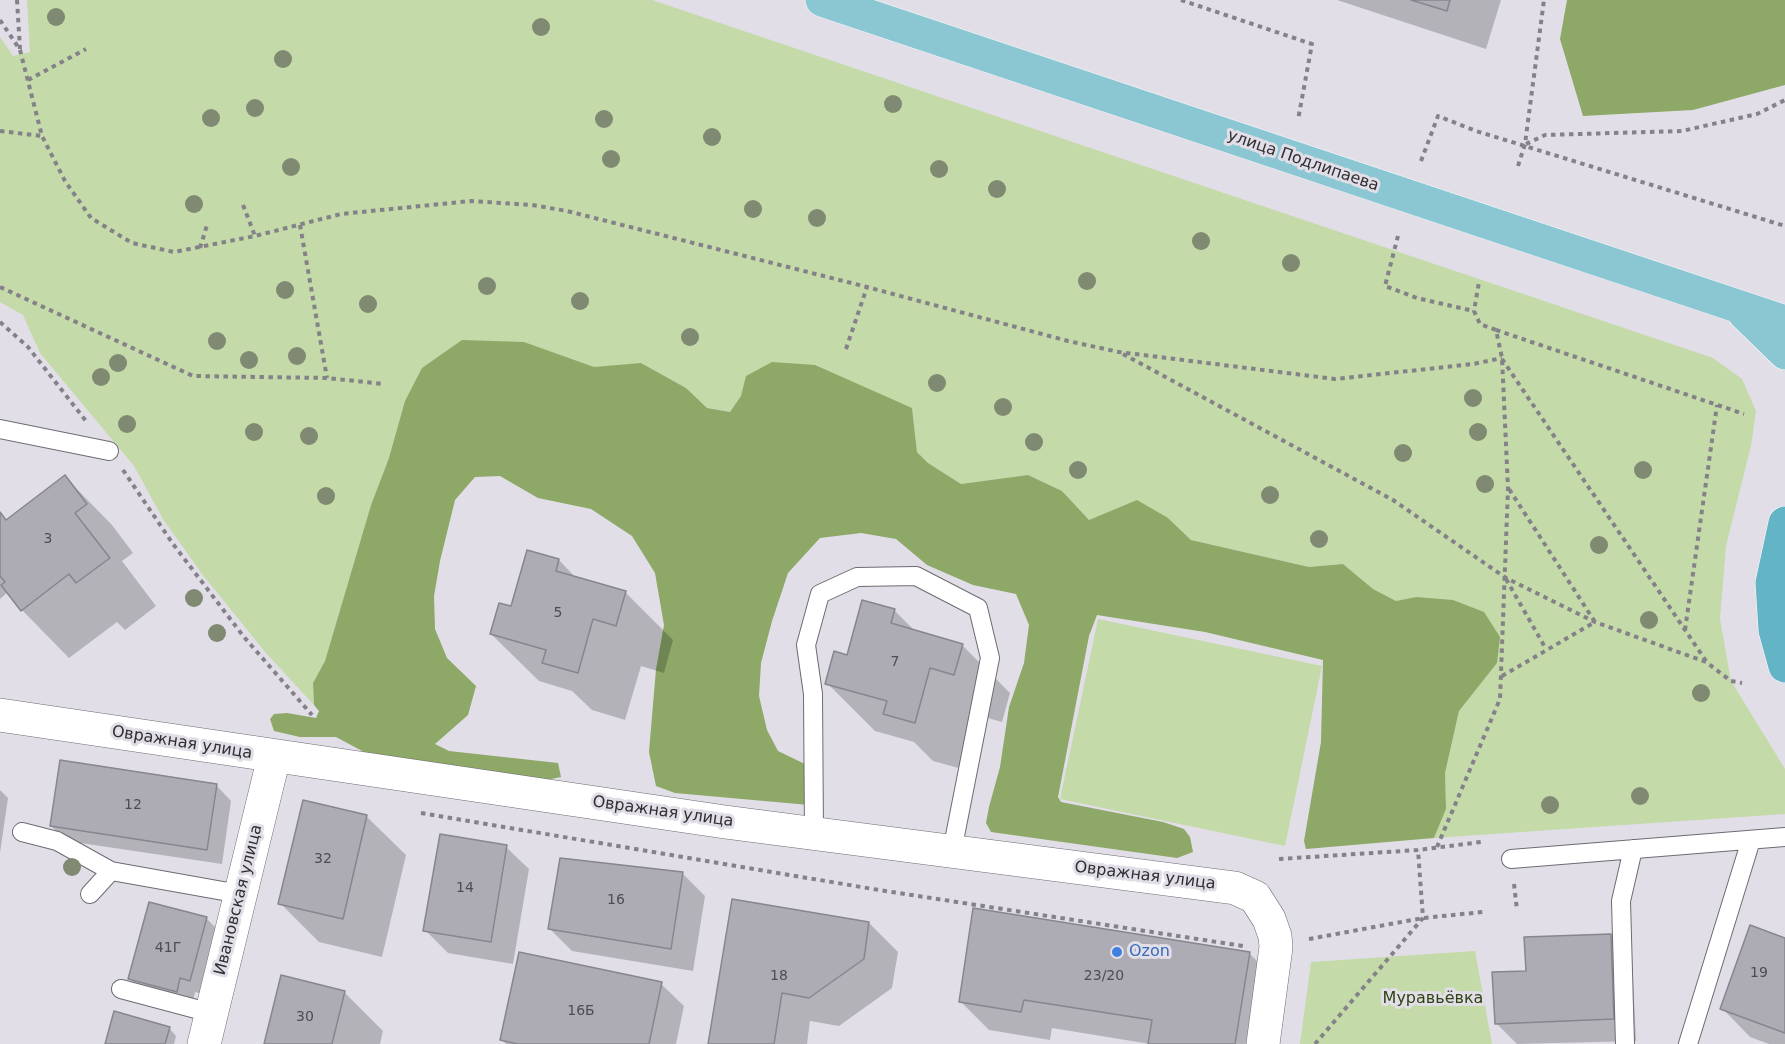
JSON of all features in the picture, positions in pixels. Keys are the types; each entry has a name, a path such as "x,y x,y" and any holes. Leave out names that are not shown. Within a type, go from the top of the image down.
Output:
{"highway":[{"path":"1785,523 1772,583 1775,630 1785,666"}],"main road":[{"name":"улица Подлипаева","path":"822,0 1785,322"},
{"path":"1734,304 1785,301"},
{"path":"1734,304 1766,332 1785,353"}],"street":[{"name":"Овражная улица","path":"0,715 274,757 814,833 1235,888 1255,897 1269,919 1276,948 1263,1044"},
{"name":"Ивановская улица","path":"208,1029 274,757"}],"lane":[{"path":"0,429 109,451"},
{"path":"814,833 813,694 806,645 820,594 858,577 916,576 978,608 990,658 952,851"},
{"path":"22,832 57,841 111,871 157,886 240,894"},
{"path":"1511,859 1785,837"},
{"path":"1688,1044 1751,840"},
{"path":"1625,1044 1621,901 1633,849"},
{"path":"90,894 111,871"},
{"path":"121,989 208,1029"}],"path":[{"path":"17,0 20,50 42,136 65,181 91,218 132,243 174,252 255,236 340,214 471,201 532,205 567,211 867,286 1068,341 1119,352 1335,379 1473,364 1502,358"},
{"path":"1181,0 1312,44 1298,120"},
{"path":"1518,166 1525,144 1544,0"},
{"path":"0,20 20,50"},
{"path":"28,80 86,49"},
{"path":"1525,144 1545,135 1682,131 1757,114 1785,100"},
{"path":"1421,161 1438,116 1476,131 1525,144 1785,226"},
{"path":"0,131 42,136"},
{"path":"243,205 255,236"},
{"path":"200,248 207,225"},
{"path":"300,225 327,378"},
{"path":"1398,236 1385,286 1455,309 1474,311"},
{"path":"1479,282 1474,311 1480,324 1744,414"},
{"path":"846,349 867,286"},
{"path":"0,287 193,376 327,378 384,384"},
{"path":"0,322 28,346 109,451 173,544 244,637 312,715"},
{"path":"1437,847 1500,699 1508,488 1502,358 1496,330"},
{"path":"1119,352 1393,500 1506,578 1595,622 1706,662 1731,681 1742,683"},
{"path":"1502,358 1706,662"},
{"path":"1685,631 1717,405"},
{"path":"1508,488 1595,622"},
{"path":"1506,578 1546,649"},
{"path":"1501,676 1595,622"},
{"path":"415,812 879,890 1234,943"},
{"path":"1280,859 1418,850 1481,842"},
{"path":"1315,1044 1423,918 1418,850"},
{"path":"1307,939 1423,918 1483,912"}],"green space":[{"path":"27,0 652,0 1713,358 1742,379 1756,411 1751,446 1726,546 1720,619 1731,681 1785,769 1785,814 1434,838 1446,809 1445,773 1459,711 1497,663 1416,597 1396,601 1373,589 1343,564 1309,567 1191,540 1168,518 1105,514 1089,520 1062,491 1028,475 961,484 928,463 917,452 912,408 866,389 741,396 730,412 707,408 686,388 641,363 594,368 524,342 389,458 371,505 325,661 313,683 314,705 266,653 202,574 163,519 134,466 40,353 23,315 0,302 0,37 13,56 30,52"},
{"path":"1567,0 1785,0 1785,85 1693,110 1583,116 1560,39"},
{"path":"462,340 524,342 594,367 641,363 686,388 707,408 730,412 741,396 746,376 772,362 815,365 912,408 917,452 928,463 961,484 1028,475 1062,491 1089,520 1137,500 1168,518 1191,540 1309,567 1343,564 1373,589 1396,601 1416,597 1453,600 1484,612 1500,637 1497,663 1459,711 1445,773 1446,809 1434,838 1306,849 1304,841 1321,742 1323,660 1205,632 1097,615 1089,636 1058,797 1061,802 1163,822 1184,829 1190,837 1193,852 1177,858 991,832 986,823 1000,767 1009,707 1024,663 1029,625 1016,594 973,585 927,565 896,539 861,533 820,538 788,573 761,663 759,696 767,730 778,751 807,765 809,805 675,793 656,786 649,752 656,669 664,625 655,573 632,536 591,509 538,498 500,476 475,477 455,500 440,561 434,596 435,629 447,658 476,686 468,715 435,744 449,751 558,763 561,777 541,781 364,752 336,737 300,737 274,731 270,719 274,714 287,713 316,718 319,711 314,705 313,683 325,661 371,505 389,458 405,401 422,368"},
{"path":"1098,619 1322,666 1285,846 1060,799"},
{"name":"Муравьёвка","path":"1475,951 1492,1044 1300,1044 1311,962"}],"building":[{"path":"1411,0 1450,0 1447,11"},
{"path":"65,475 87,504 75,513 110,558 76,583 69,574 21,611 1,585 5,582 0,576 0,512 6,520"},
{"path":"527,550 559,559 556,571 626,591 616,626 593,619 578,673 542,663 546,650 490,634 499,603 511,606"},
{"path":"862,600 895,609 891,623 963,644 954,675 930,668 915,723 883,714 887,701 825,684 834,651 847,655"},
{"path":"60,760 217,784 207,850 50,826"},
{"path":"303,800 367,815 343,919 278,904"},
{"path":"440,834 507,845 491,942 423,931"},
{"path":"560,858 683,872 671,949 548,929"},
{"path":"732,899 869,922 864,959 809,998 782,993 774,1044 708,1044"},
{"path":"149,902 207,917 190,981 180,978 177,992 128,979"},
{"path":"973,908 1250,952 1235,1044 1148,1044 1152,1020 1024,1000 1021,1012 959,1002"},
{"path":"1750,925 1785,938 1785,1033 1720,1009"},
{"path":"1611,934 1614,1019 1495,1024 1492,972 1526,971 1524,937"},
{"path":"519,952 662,982 649,1044 518,1044 500,1040"},
{"path":"281,975 345,991 332,1044 264,1044"},
{"path":"114,1011 170,1027 165,1044 105,1044"}],"place":[{"name":"Ozon","path":"1117,952"}]}
